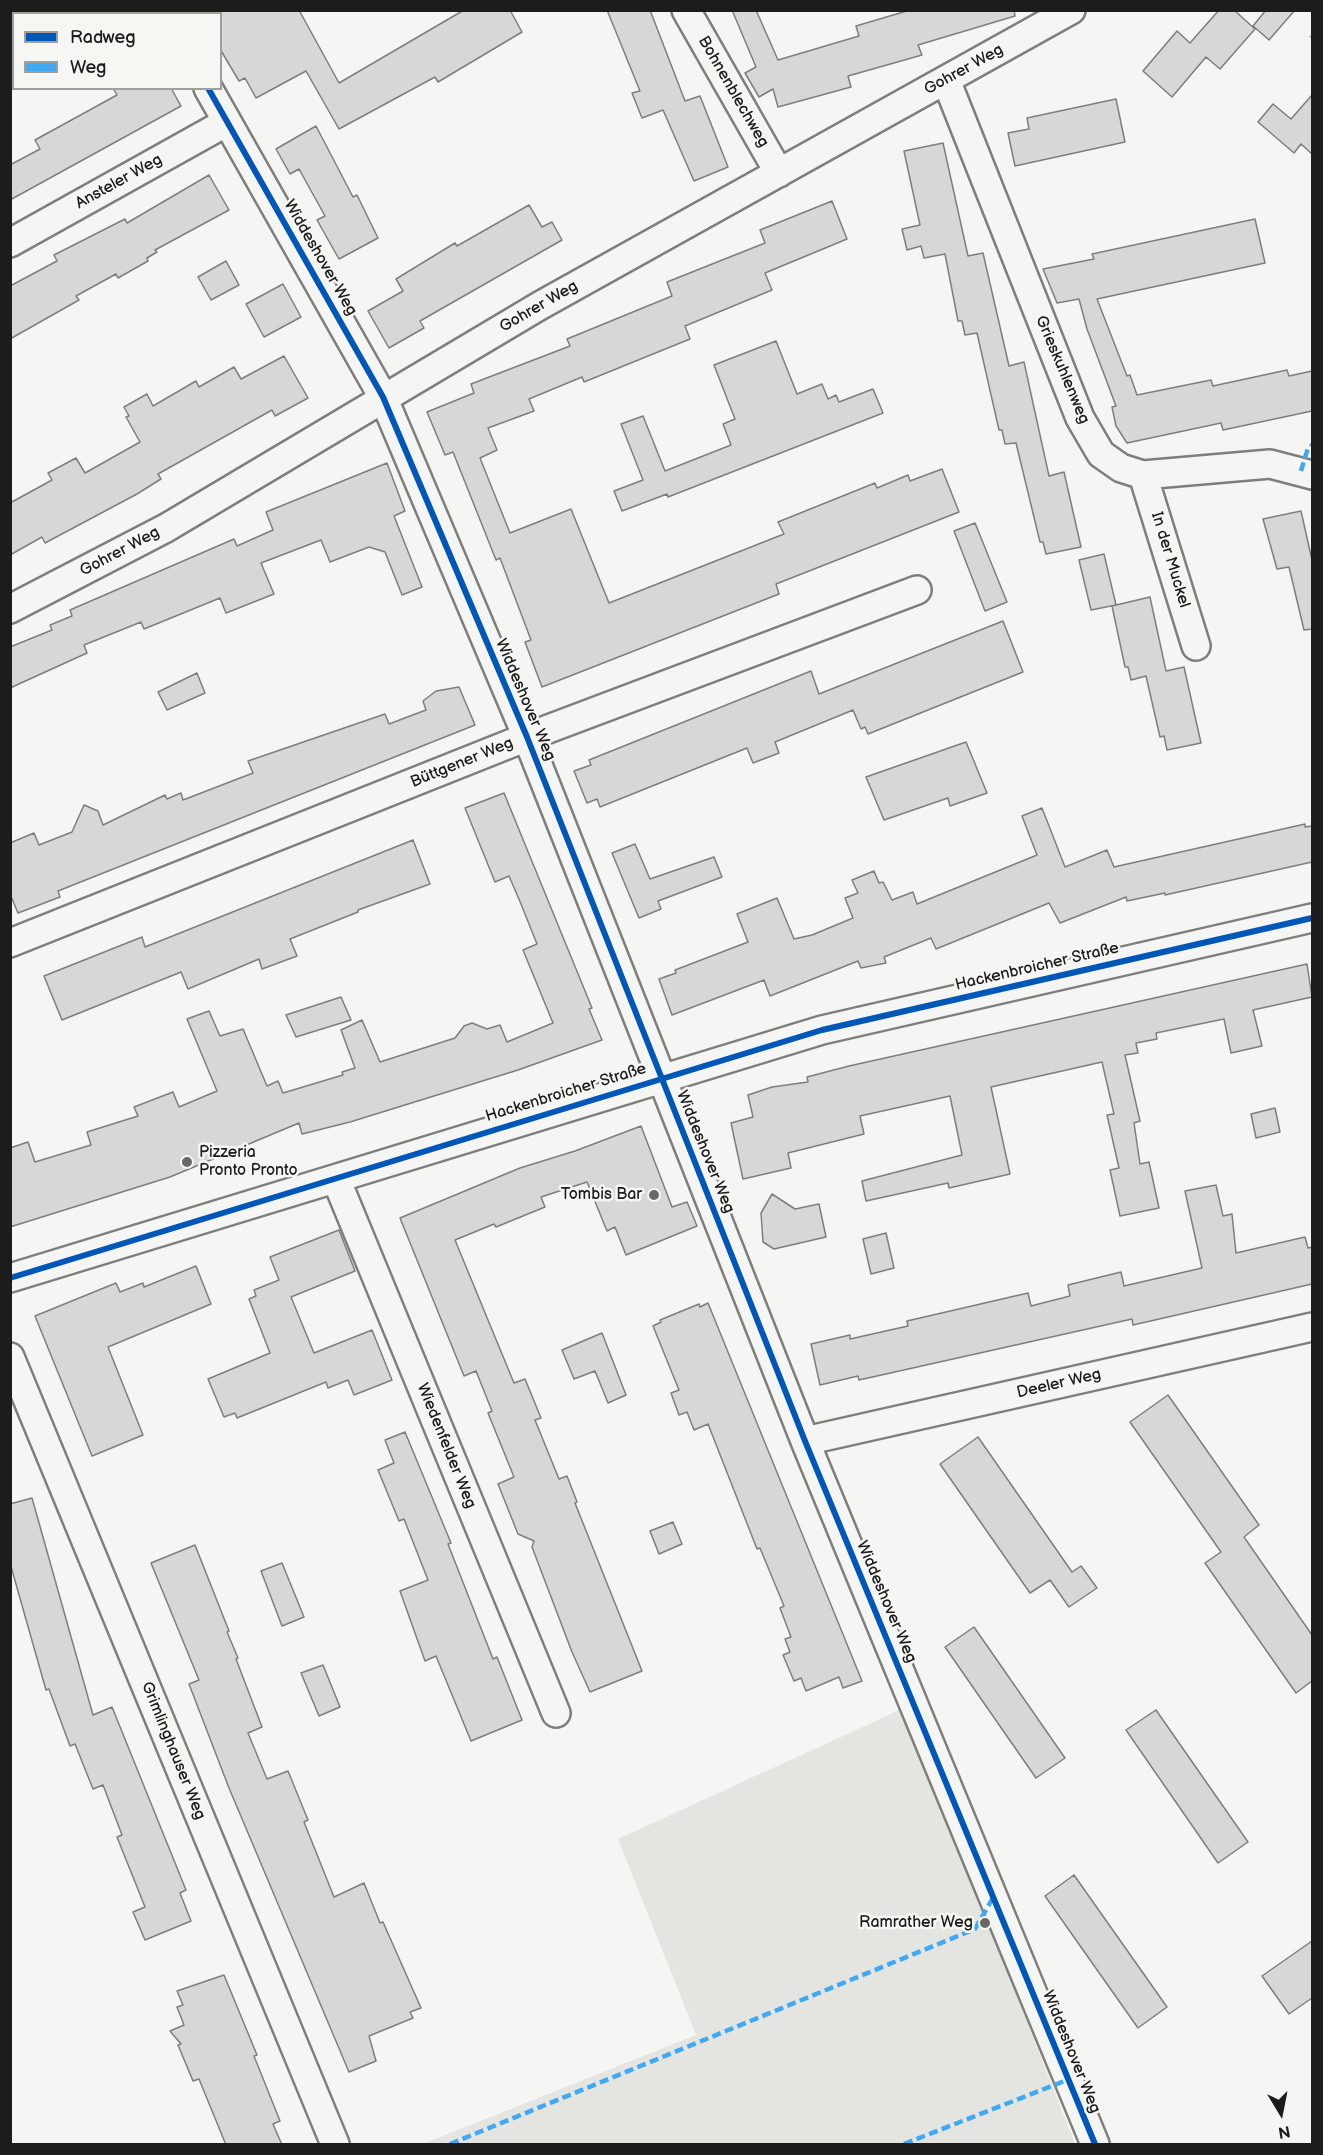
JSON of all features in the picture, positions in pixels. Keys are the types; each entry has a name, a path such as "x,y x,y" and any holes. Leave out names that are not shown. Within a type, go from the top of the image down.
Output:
{"street":[{"name":"Bohnenblechweg","path":"686,10 779,173"},
{"name":"Gohrer Weg","path":"10,609 166,528 541,305 1071,10"},
{"name":"Grieskuhlenweg","path":"946,80 1080,418 1101,454 1121,468 1143,475 1270,464 1312,475"},
{"name":"Widdeshover Weg","path":"209,90 383,397 527,737 805,1441 1095,2145"},
{"name":"Ansteler Weg","path":"10,243 226,122"},
{"name":"In der Muckel","path":"1143,475 1196,646"},
{"name":"Büttgener Weg","path":"10,943 527,737 917,590"},
{"name":"Hackenbroicher Straße","path":"10,1278 822,1030 1312,918"},
{"name":"Wiedenfelder Weg","path":"336,1179 556,1713"},
{"name":"Deeler Weg","path":"805,1441 1312,1327"},
{"name":"Grimlinghauser Weg","path":"10,1357 335,2145"}],"shaded area":[{"path":"904,1708 1075,2144 423,2144 696,2035 618,1839"}],"building":[{"path":"220,10 299,10 339,83 464,10 510,10 522,32 438,82 435,77 339,129 306,71 256,98 245,78 239,81 222,52 222,12"},
{"path":"607,10 650,10 685,101 700,96 728,167 694,181 663,110 642,118 632,93 640,91"},
{"path":"732,10 756,10 778,60 859,36 856,26 910,10 1014,10 1015,16 918,45 922,55 848,76 851,87 778,107 773,89 759,97 745,73 756,67"},
{"path":"1219,10 1234,10 1255,29 1220,69 1206,57 1172,97 1143,71 1177,31 1190,43"},
{"path":"1266,10 1295,10 1269,40 1253,26"},
{"path":"114,90 172,90 181,106 10,200 10,165 40,149 35,140 117,95"},
{"path":"1312,95 1312,154 1301,144 1294,153 1258,122 1273,104 1291,119"},
{"path":"1116,99 1125,142 1015,166 1008,133 1029,129 1027,118"},
{"path":"316,126 353,197 357,195 378,238 339,259 317,220 325,216 299,169 290,174 276,149"},
{"path":"943,143 968,256 983,253 1009,366 1024,362 1049,476 1064,472 1081,547 1046,554 1043,542 1040,542 1016,443 1005,444 1002,430 999,430 977,333 965,335 962,321 958,321 945,254 924,258 921,246 907,250 902,229 920,225 904,151"},
{"path":"209,175 229,210 155,250 157,252 147,258 148,261 118,278 116,274 76,296 79,300 10,339 10,286 57,261 54,255 125,219 127,223"},
{"path":"832,201 847,239 765,273 772,290 685,326 690,339 584,382 582,377 529,399 534,411 488,428 497,450 480,458 510,533 571,509 609,603 784,534 778,522 875,483 877,488 908,475 910,481 942,469 959,512 776,584 779,594 542,687 525,642 531,640 500,558 496,560 453,452 445,455 427,412 474,393 471,384 570,346 567,339 672,296 667,282 765,243 760,230"},
{"path":"529,205 542,227 552,222 562,240 420,321 424,328 389,348 368,311 403,291 396,279 455,243 457,246"},
{"path":"1255,219 1265,263 1097,299 1127,376 1130,375 1137,395 1211,380 1213,386 1287,370 1289,376 1312,371 1312,411 1223,430 1221,423 1127,443 1116,426 1112,407 1116,406 1087,329 1079,299 1057,303 1043,269 1094,259 1092,254"},
{"path":"226,261 239,285 211,300 198,277"},
{"path":"283,284 301,317 264,337 246,304"},
{"path":"776,341 797,394 822,384 828,399 836,395 839,402 873,389 883,413 668,497 667,494 622,511 614,491 643,480 621,424 643,416 665,471 731,445 723,424 735,419 714,365"},
{"path":"284,356 308,398 275,416 272,410 158,474 161,479 137,494 45,543 42,537 10,555 10,503 52,480 48,473 76,458 85,473 140,442 126,417 129,416 124,407 147,394 153,406 196,381 199,387 234,367 241,379"},
{"path":"387,463 405,511 394,516 422,587 402,595 385,552 369,547 330,562 321,540 261,563 274,594 226,613 220,598 144,629 141,622 84,645 87,653 10,688 10,647 52,630 50,625 72,616 70,610 234,539 237,546 273,530 266,512"},
{"path":"1301,511 1312,560 1312,629 1304,630 1289,567 1277,569 1263,519"},
{"path":"975,523 1007,602 985,611 954,531"},
{"path":"1104,554 1116,605 1091,610 1079,560"},
{"path":"1150,597 1166,671 1184,667 1201,743 1167,750 1164,736 1160,737 1146,676 1131,680 1128,667 1125,667 1112,606"},
{"path":"1003,621 1023,672 868,734 865,727 861,729 853,710 775,742 779,753 753,763 747,748 600,807 597,799 587,803 574,771 591,765 589,760 811,671 819,694"},
{"path":"197,673 205,693 167,710 158,692"},
{"path":"459,687 475,725 58,891 60,897 18,913 10,894 10,843 34,833 39,845 72,832 84,805 98,811 103,825 165,795 167,799 181,793 183,800 253,773 248,761 385,714 389,724 426,710 423,701 436,691"},
{"path":"966,742 987,793 950,806 948,798 884,820 866,777"},
{"path":"504,793 592,1008 589,1009 602,1040 518,1070 350,1122 302,1134 299,1123 170,1177 10,1227 10,1148 28,1142 35,1162 91,1145 87,1132 138,1116 134,1107 173,1092 179,1107 217,1091 187,1019 209,1011 220,1036 243,1029 267,1086 278,1081 283,1093 343,1075 342,1072 355,1068 341,1030 362,1020 380,1062 455,1038 464,1026 472,1023 487,1029 500,1025 507,1042 553,1023 523,950 537,944 521,904 509,876 495,882 465,808"},
{"path":"1042,808 1065,867 1107,850 1114,867 1305,824 1305,827 1312,826 1312,862 1165,895 1165,893 1127,901 1126,897 1060,923 1049,903 936,949 931,938 884,957 886,963 861,968 858,961 770,996 764,980 672,1015 659,979 676,973 675,970 748,942 737,914 777,898 794,939 812,935 853,918 845,898 858,893 852,880 874,871 879,883 883,882 892,900 913,892 917,904 1037,855 1022,816"},
{"path":"413,840 430,884 358,910 358,912 290,939 297,956 262,969 259,959 188,989 181,972 62,1020 44,976 142,937 145,947"},
{"path":"635,844 650,879 714,857 722,877 658,901 661,909 639,918 612,853"},
{"path":"1307,964 1312,997 1253,1010 1262,1046 1231,1053 1224,1019 1156,1033 1157,1039 1136,1043 1138,1053 1125,1055 1140,1121 1134,1123 1140,1164 1149,1162 1159,1208 1120,1216 1110,1170 1119,1168 1107,1115 1114,1114 1102,1062 991,1087 1010,1174 949,1188 948,1183 866,1201 862,1181 962,1155 950,1096 860,1116 864,1134 788,1153 791,1168 743,1179 731,1123 753,1117 748,1095 772,1087 808,1082 807,1077 849,1066"},
{"path":"341,997 351,1020 296,1037 286,1015"},
{"path":"1275,1108 1280,1132 1256,1138 1251,1114"},
{"path":"641,1126 672,1207 687,1202 697,1226 626,1255 615,1227 607,1231 587,1182 541,1197 545,1207 496,1227 494,1224 455,1240 514,1383 525,1379 541,1418 535,1420 559,1479 567,1476 577,1502 575,1503 642,1671 590,1692 572,1652 532,1547 534,1541 518,1534 498,1484 514,1477 488,1413 492,1411 476,1371 464,1376 400,1218 520,1168 575,1151"},
{"path":"1216,1185 1223,1216 1232,1214 1236,1253 1305,1237 1308,1248 1312,1247 1312,1284 1133,1325 1132,1319 859,1380 858,1376 820,1385 811,1344 850,1335 850,1339 908,1326 907,1321 1028,1293 1031,1306 1070,1296 1068,1285 1121,1272 1124,1286 1202,1268 1185,1191"},
{"path":"772,1194 795,1209 819,1204 826,1237 774,1249 763,1242 761,1213"},
{"path":"339,1230 355,1271 291,1297 314,1353 372,1330 392,1380 354,1395 348,1380 328,1388 326,1382 237,1418 235,1413 224,1417 208,1379 270,1353 249,1299 256,1296 254,1290 279,1280 270,1257"},
{"path":"886,1233 894,1268 871,1274 863,1239"},
{"path":"196,1266 211,1304 108,1347 143,1435 92,1456 35,1316 116,1283 120,1292 143,1283 144,1287"},
{"path":"708,1303 862,1681 843,1688 839,1677 806,1691 801,1678 794,1681 783,1655 790,1652 785,1639 791,1637 780,1608 784,1606 760,1548 757,1549 708,1424 694,1430 687,1412 679,1415 671,1393 679,1390 653,1326 661,1322 660,1320 699,1304 700,1307"},
{"path":"602,1333 626,1395 608,1403 595,1371 574,1379 562,1350"},
{"path":"1168,1395 1259,1525 1244,1537 1312,1635 1312,1681 1296,1693 1205,1563 1221,1552 1130,1422"},
{"path":"405,1432 451,1543 448,1544 493,1659 497,1657 522,1720 471,1741 436,1656 425,1661 400,1591 428,1580 404,1519 399,1521 378,1470 394,1463 385,1440"},
{"path":"978,1437 1072,1572 1081,1566 1097,1588 1069,1607 1050,1580 1030,1593 940,1464"},
{"path":"32,1498 93,1715 112,1707 186,1890 180,1893 191,1921 145,1940 133,1912 145,1907 117,1837 122,1835 103,1785 93,1789 75,1744 70,1746 49,1689 46,1690 10,1563 10,1504"},
{"path":"673,1522 682,1544 659,1554 650,1531"},
{"path":"195,1545 229,1631 227,1632 238,1658 236,1659 262,1727 248,1733 267,1779 288,1771 308,1820 304,1822 334,1897 364,1883 380,1923 383,1922 421,2008 410,2012 413,2018 369,2036 376,2061 349,2072 229,1788 189,1684 199,1680 151,1563"},
{"path":"282,1563 304,1617 282,1626 261,1571"},
{"path":"974,1627 1065,1758 1036,1778 945,1647"},
{"path":"323,1665 340,1707 319,1716 301,1673"},
{"path":"1156,1710 1248,1842 1218,1863 1126,1730"},
{"path":"1074,1875 1167,2007 1138,2028 1045,1896"},
{"path":"1312,1941 1312,1998 1289,2014 1262,1976"},
{"path":"224,1975 257,2055 254,2056 280,2121 273,2124 282,2145 226,2145 199,2079 193,2081 178,2045 181,2044 170,2031 184,2025 177,2007 183,2005 177,1991"}],"marked path":[{"path":"1301,471 1308,448 1312,445"},
{"path":"450,2144 975,1929 994,1896"},
{"path":"904,2144 1067,2080"}],"cycle path":[{"path":"209,90 383,397 527,737 805,1441 1095,2144"},
{"path":"10,1278 822,1030 1312,918"}],"place":[{"name":"Pizzeria Pronto Pronto","path":"187,1162"},
{"name":"Tombis Bar","path":"654,1195"},
{"name":"Ramrather Weg","path":"985,1923"}]}
